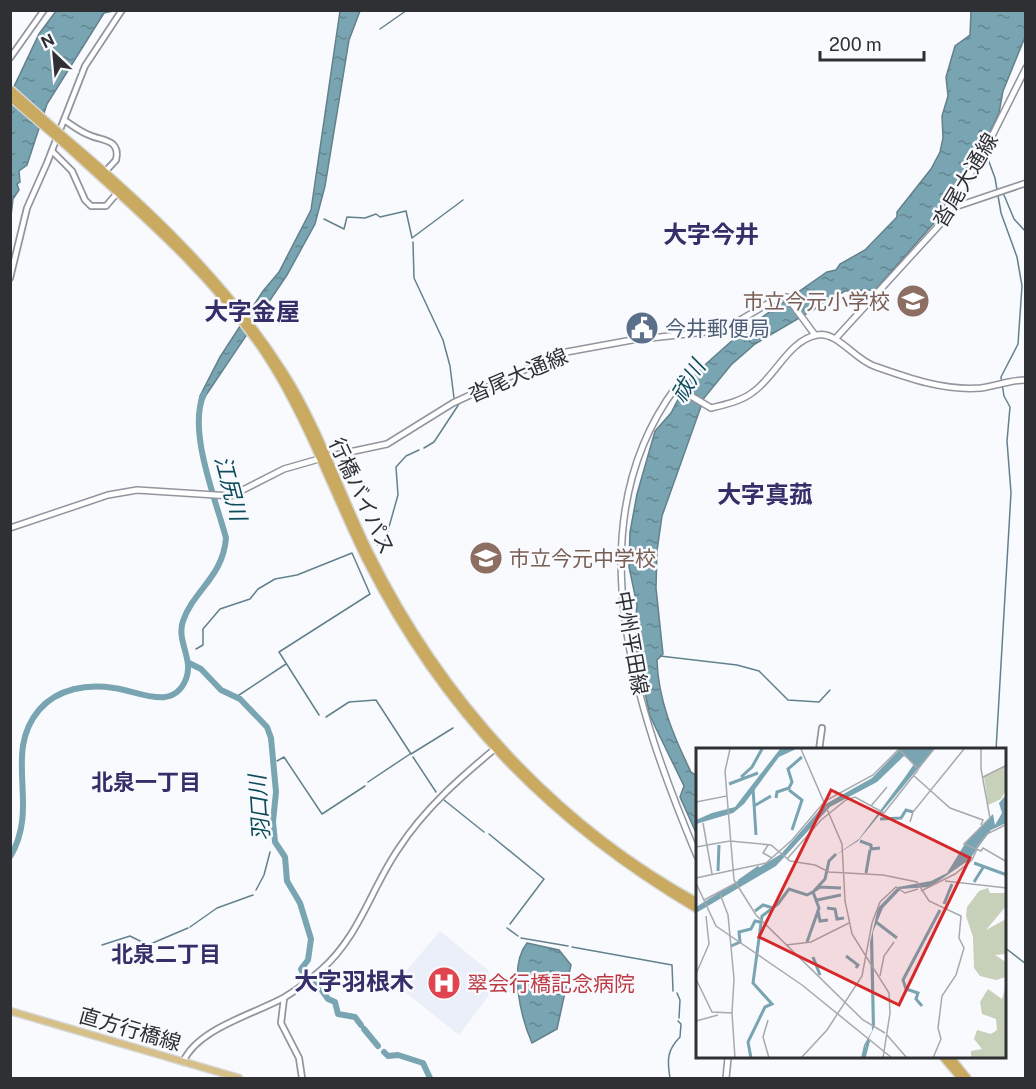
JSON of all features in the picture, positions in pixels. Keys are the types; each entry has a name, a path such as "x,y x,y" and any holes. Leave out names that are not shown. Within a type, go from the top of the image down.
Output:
{"highway":[{"name":"行橋バイパス","path":"10,89 185,256 241,315"},
{"name":"行橋バイパス","path":"10,97 104,172 199,261 241,315 285,375 368,551 407,623 496,747 548,803 604,848 656,885 696,908"},
{"name":"行橋バイパス","path":"496,747 587,828 660,880 696,901"},
{"path":"945,1059 961,1078"},
{"path":"952,1059 967,1078"}],"main road":[{"name":"沓尾大通線","path":"836,338 934,233 952,208 1026,68"},
{"name":"沓尾大通線","path":"10,528 124,492 151,489 205,496 235,495 284,469 323,457 387,444 453,403 561,353 632,340 715,331 737,322 774,300 787,297 814,335"},
{"path":"814,335 824,334 836,338 862,362 912,379 954,387 981,388 1026,380"},
{"name":"中州平田線","path":"696,854 669,788 644,713 626,623 620,557 623,526 637,461 649,429 677,388 705,405 718,406 755,391 800,344 814,335"},
{"name":"直方行橋線","path":"10,1011 239,1078"},
{"path":"726,1078 728,1059"}],"street":[{"path":"10,58 44,10"},
{"path":"10,278 27,208 52,152 85,66 122,10"},
{"path":"64,120 80,131 109,140 115,146 116,160 104,172"},
{"path":"52,152 72,171 85,200 91,206 106,206 118,192"},
{"path":"952,208 1026,183"},
{"path":"819,748 822,728"},
{"path":"183,1062 190,1051 224,1026 284,998 308,981 336,955 355,930 386,869 413,827 446,792 496,747"},
{"path":"284,998 281,1023 299,1058 302,1078"}],"shaded area":[{"name":"翠会行橋記念病院","path":"440,931 488,970 493,990 459,1035 395,984"}],"water":[{"path":"56,11 113,11 104,13 47,104 27,165 19,171 20,182 17,184 19,190 13,199 11,216 11,93 39,34"},
{"path":"340,11 360,11 349,40 325,186 315,224 287,275 198,407 200,396 220,357 263,291 279,272 311,210"},
{"path":"971,11 1025,11 1025,37 1003,91 999,113 981,150 977,149 941,215 875,290 845,291 755,344 731,365 704,398 662,516 657,551 656,588 663,654 657,660 658,675 673,732 691,772 696,775 696,833 680,797 684,786 650,716 635,647 637,605 629,567 630,532 637,494 655,431 671,413 687,382 745,329 827,272 836,270 840,264 865,250 897,217 897,212 931,169 940,152 943,138 942,116 948,96 946,77 955,46 970,35"},
{"path":"527,943 559,950 571,965 557,1029 532,1043 524,1020 517,978 521,953"}],"waterway":[{"path":"380,29 407,10"},
{"path":"985,151 995,178 1001,213 1017,257 1022,286 1018,344 1001,377 1004,396 1010,407 1007,441 1011,493 996,748"},
{"path":"1004,195 1014,219 1026,232"},
{"path":"324,219 344,229 347,217 365,218 376,214 380,217 406,211 412,238 463,200"},
{"path":"413,242 414,278 443,340 450,366 454,398"},
{"name":"江尻川","path":"10,857 19,838 22,819 23,744 28,727 39,710 64,692 83,687 114,688 164,697 173,695 186,679 188,664 181,628 188,610 214,573 224,552 226,538 201,445 199,426 204,394"},
{"path":"424,448 434,442 459,404"},
{"path":"377,545 385,541 398,495 396,467 406,456 419,450"},
{"path":"196,649 203,645 203,629 220,609 250,599 258,589 275,579 297,575 352,553 370,594 279,652 319,715"},
{"path":"660,656 737,665 759,671 788,700 819,702 830,690"},
{"name":"羽口川","path":"189,663 201,669 221,690 240,699 267,727 271,738 276,792 273,822 275,842 285,857 287,881 300,903 311,939 308,960 301,969 305,978"},
{"path":"236,697 286,664"},
{"path":"326,717 349,702 376,700 411,754 453,728"},
{"path":"368,782 410,754"},
{"path":"277,761 284,757 322,814 365,786"},
{"path":"413,757 436,792"},
{"path":"444,800 484,832"},
{"path":"489,834 544,879 510,924"},
{"path":"256,890 264,875 270,852"},
{"path":"190,927 217,908 253,895"},
{"path":"102,945 130,936 148,945 188,928"},
{"path":"507,928 518,936"},
{"path":"521,938 568,946"},
{"path":"572,947 672,965 673,991"},
{"path":"1006,949 1026,964"},
{"name":"羽口川","path":"316,982 328,999 335,1002 338,1014 355,1017 361,1025"},
{"path":"677,993 680,1000 679,1018"},
{"path":"670,1078 669,1056 680,1037 681,1024 678,1021"},
{"name":"羽口川","path":"364,1029 378,1046"},
{"name":"羽口川","path":"384,1052 388,1056 398,1055 423,1063 430,1078"}],"place":[{"name":"市立今元小学校","path":"913,301"},
{"name":"今井郵便局","path":"642,328"},
{"name":"市立今元中学校","path":"486,558"},
{"name":"翠会行橋記念病院","path":"444,983"}],"district":[{"name":"大字今井","path":"711,234"},
{"name":"大字金屋","path":"252,311"},
{"name":"大字真菰","path":"765,494"},
{"name":"北泉一丁目","path":"146,782"},
{"name":"北泉二丁目","path":"166,954"},
{"name":"大字羽根木","path":"354,981"}],"water label":[{"name":"祓川","path":"688,381"}]}
